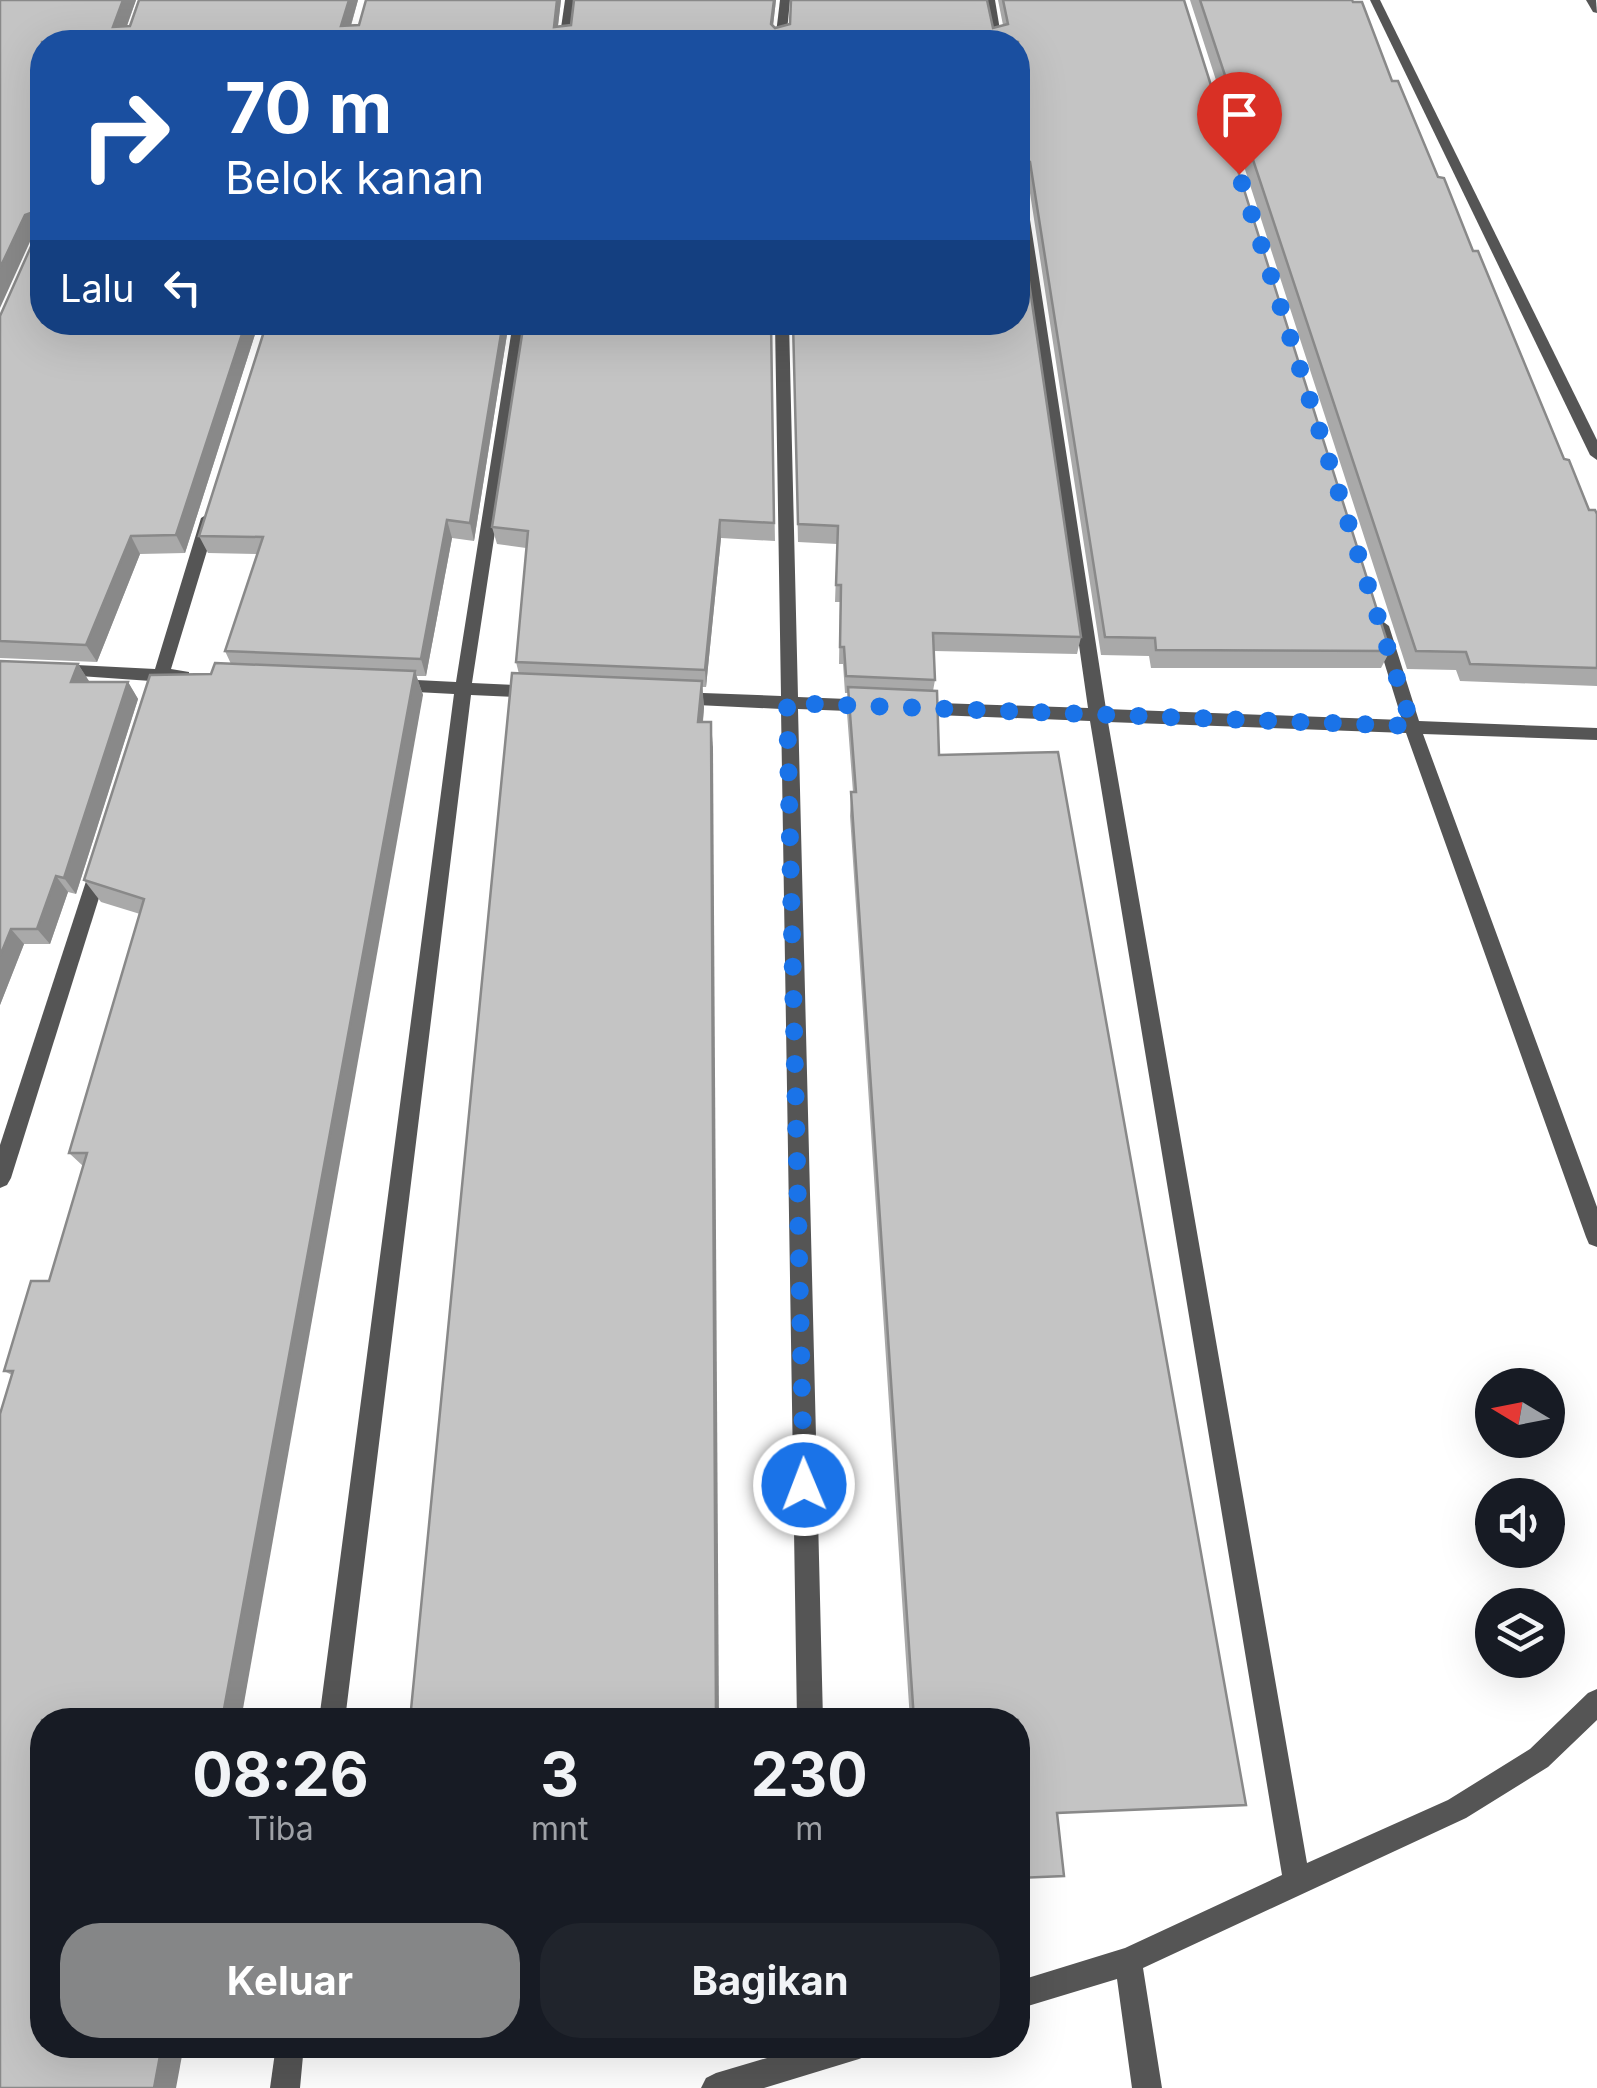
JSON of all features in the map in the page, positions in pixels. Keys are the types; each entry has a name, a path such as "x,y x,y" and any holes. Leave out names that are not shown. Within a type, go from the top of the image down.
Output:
{"street":[{"path":"566,30 570,0"},
{"path":"782,30 786,0"},
{"path":"990,0 994,30"},
{"path":"1375,0 1597,455"},
{"path":"1591,0 1597,10"},
{"path":"1030,261 1098,715 1296,1882"},
{"path":"334,1708 463,688 518,335"},
{"path":"782,335 810,1708"},
{"path":"149,712 212,508"},
{"path":"1376,612 1412,726 1597,1237"},
{"path":"36,669 199,676"},
{"path":"369,684 558,692"},
{"path":"654,697 1597,734"},
{"path":"0,1178 108,842"},
{"path":"1030,1991 1128,1961 1457,1809 1539,1758 1597,1702"},
{"path":"1128,1961 1147,2088"},
{"path":"285,2088 288,2058"},
{"path":"716,2088 800,2058"}],"building":[{"path":"0,0 123,0 113,27 130,26 139,0 349,0 341,26 359,25 366,0 557,0 554,27 571,25 574,0 774,0 771,24 775,28 790,24 791,0 987,0 993,28 1008,24 1003,0 1184,0 1390,651 1156,650 1155,638 1105,637 1030,162 1030,30 30,30 30,213 25,215 0,268"},
{"path":"1200,0 1362,2 1392,81 1398,81 1438,177 1444,178 1473,251 1478,251 1564,459 1569,460 1589,510 1597,514 1597,668 1470,664 1466,652 1416,651"},
{"path":"30,249 30,335 242,335 176,535 131,536 86,645 0,641 0,316"},
{"path":"1030,289 1081,637 933,633 935,680 846,676 844,647 840,647 841,585 836,585 838,526 798,524 793,335 1030,335"},
{"path":"263,335 501,335 470,523 447,520 421,659 225,651 263,537 199,536"},
{"path":"522,335 771,335 774,523 720,520 705,670 516,662 528,531 492,527"},
{"path":"0,661 78,664 71,682 128,682 64,878 56,876 37,929 11,929 0,956"},
{"path":"215,663 415,671 224,1708 30,1708 30,2058 160,2058 154,2088 0,2088 0,1414 13,1371 4,1371 31,1281 49,1281 87,1153 69,1153 144,899 84,880 150,675 211,674"},
{"path":"512,673 702,681 698,722 711,722 716,1708 411,1708"},
{"path":"848,687 937,691 939,755 1058,752 1246,1805 1057,1813 1064,1876 1030,1877 1030,1708 913,1708 851,792 856,792"}],"route":[{"path":"804,1485 787,703 1412,726 1239,174"}]}
